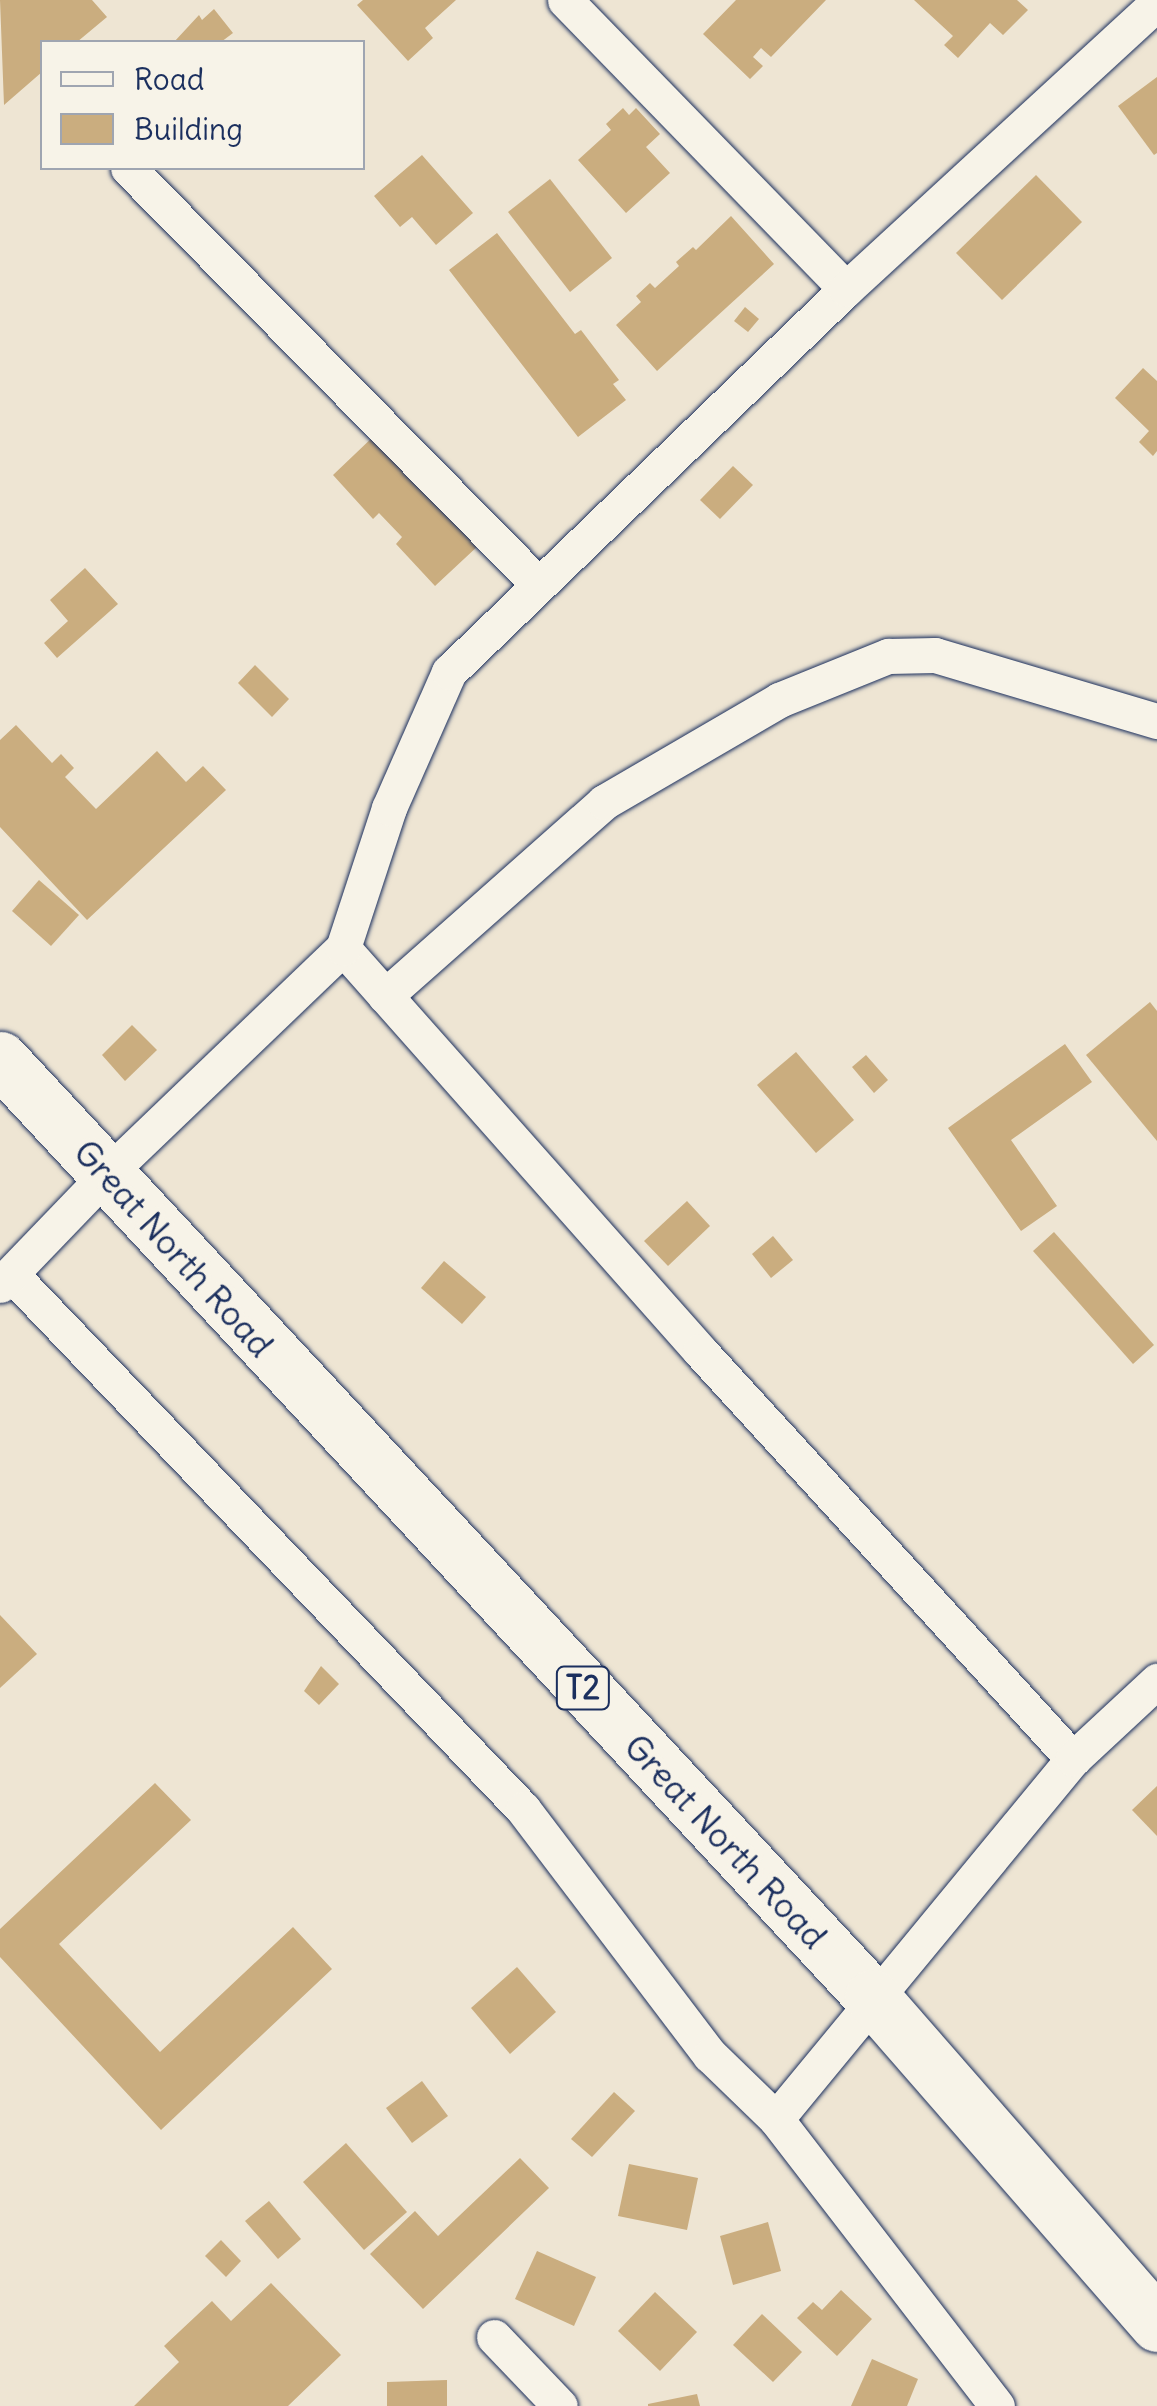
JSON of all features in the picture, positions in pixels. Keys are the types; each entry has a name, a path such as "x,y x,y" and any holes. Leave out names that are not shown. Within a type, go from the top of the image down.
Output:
{"highway":[{"name":"Great North Road","path":"0,1059 872,1997 1157,2324"}],"street":[{"path":"565,0 846,289"},
{"path":"997,2406 776,2120 710,2054 523,1809 6,1280 107,1174 343,948 388,808 449,672 846,289 1157,4"},
{"path":"130,170 539,585"},
{"path":"385,996 604,802 779,700 888,656 935,654 1157,721"},
{"path":"343,948 700,1351 1073,1758"},
{"path":"776,2120 872,1997 1073,1758 1157,1680"},
{"path":"494,2336 560,2406"}],"building":[{"path":"0,0 92,0 107,17 79,40 40,40 40,74 4,105"},
{"path":"363,0 456,0 425,28 433,38 408,61 357,5"},
{"path":"736,0 826,0 771,57 761,48 753,57 763,66 750,79 703,34"},
{"path":"914,0 1017,0 1028,10 1003,35 990,23 958,58 944,45 953,36"},
{"path":"214,9 233,33 224,40 176,40 199,15 202,20"},
{"path":"1157,77 1157,153 1154,155 1118,106"},
{"path":"623,108 629,115 636,108 660,134 646,147 670,173 626,213 578,160 611,130 606,124"},
{"path":"422,155 473,213 436,245 412,217 400,227 374,196"},
{"path":"1036,175 1082,222 1002,300 956,253"},
{"path":"550,179 612,258 570,292 508,212"},
{"path":"731,216 774,264 657,371 616,325 641,302 636,296 650,283 655,288 679,266 676,262 693,247 696,250"},
{"path":"497,233 575,334 581,330 619,380 613,384 626,400 578,437 449,270"},
{"path":"745,307 759,319 748,332 734,321"},
{"path":"1143,368 1157,381 1157,451 1153,456 1139,442 1149,431 1115,398"},
{"path":"376,434 479,545 435,586 396,544 402,537 379,513 373,519 333,475"},
{"path":"733,466 753,485 720,519 700,500"},
{"path":"85,568 118,604 57,658 44,643 68,621 50,600"},
{"path":"255,665 289,699 272,717 238,683"},
{"path":"16,725 52,763 61,754 74,768 65,777 96,809 157,751 186,782 203,766 226,790 87,920 0,827 0,740"},
{"path":"39,880 79,915 51,946 12,911"},
{"path":"1150,1002 1157,1011 1157,1141 1086,1055"},
{"path":"132,1025 157,1050 125,1081 102,1055"},
{"path":"1065,1044 1092,1082 1011,1140 1057,1206 1021,1231 948,1128"},
{"path":"796,1052 854,1120 816,1153 757,1085"},
{"path":"866,1055 888,1080 874,1093 852,1067"},
{"path":"687,1201 710,1226 668,1266 644,1241"},
{"path":"1054,1232 1154,1345 1133,1364 1033,1251"},
{"path":"773,1236 793,1260 771,1278 752,1254"},
{"path":"444,1261 486,1297 462,1324 421,1288"},
{"path":"0,1615 37,1654 0,1688"},
{"path":"321,1666 339,1684 319,1705 304,1691"},
{"path":"155,1783 191,1820 59,1944 160,2052 293,1927 332,1969 161,2130 0,1957 0,1929"},
{"path":"1157,1786 1157,1836 1132,1810"},
{"path":"517,1967 556,2012 510,2054 471,2008"},
{"path":"422,2081 448,2116 412,2143 386,2108"},
{"path":"614,2092 635,2111 592,2157 571,2139"},
{"path":"346,2143 407,2212 364,2250 303,2182"},
{"path":"520,2158 549,2188 423,2309 370,2254 415,2211 438,2236"},
{"path":"629,2164 698,2178 687,2230 618,2216"},
{"path":"269,2201 301,2239 278,2259 245,2221"},
{"path":"768,2222 781,2271 733,2285 720,2236"},
{"path":"221,2240 241,2261 226,2277 205,2256"},
{"path":"537,2251 596,2277 574,2326 515,2299"},
{"path":"271,2283 341,2355 288,2406 134,2406 179,2362 164,2346 212,2301 231,2321"},
{"path":"841,2290 872,2319 837,2356 797,2318 813,2302 822,2310"},
{"path":"655,2292 697,2332 660,2371 618,2331"},
{"path":"762,2314 802,2352 773,2382 733,2345"},
{"path":"872,2359 918,2379 907,2406 851,2406"},
{"path":"447,2380 447,2406 387,2406 387,2382"},
{"path":"697,2394 700,2406 648,2406 648,2404"}]}
